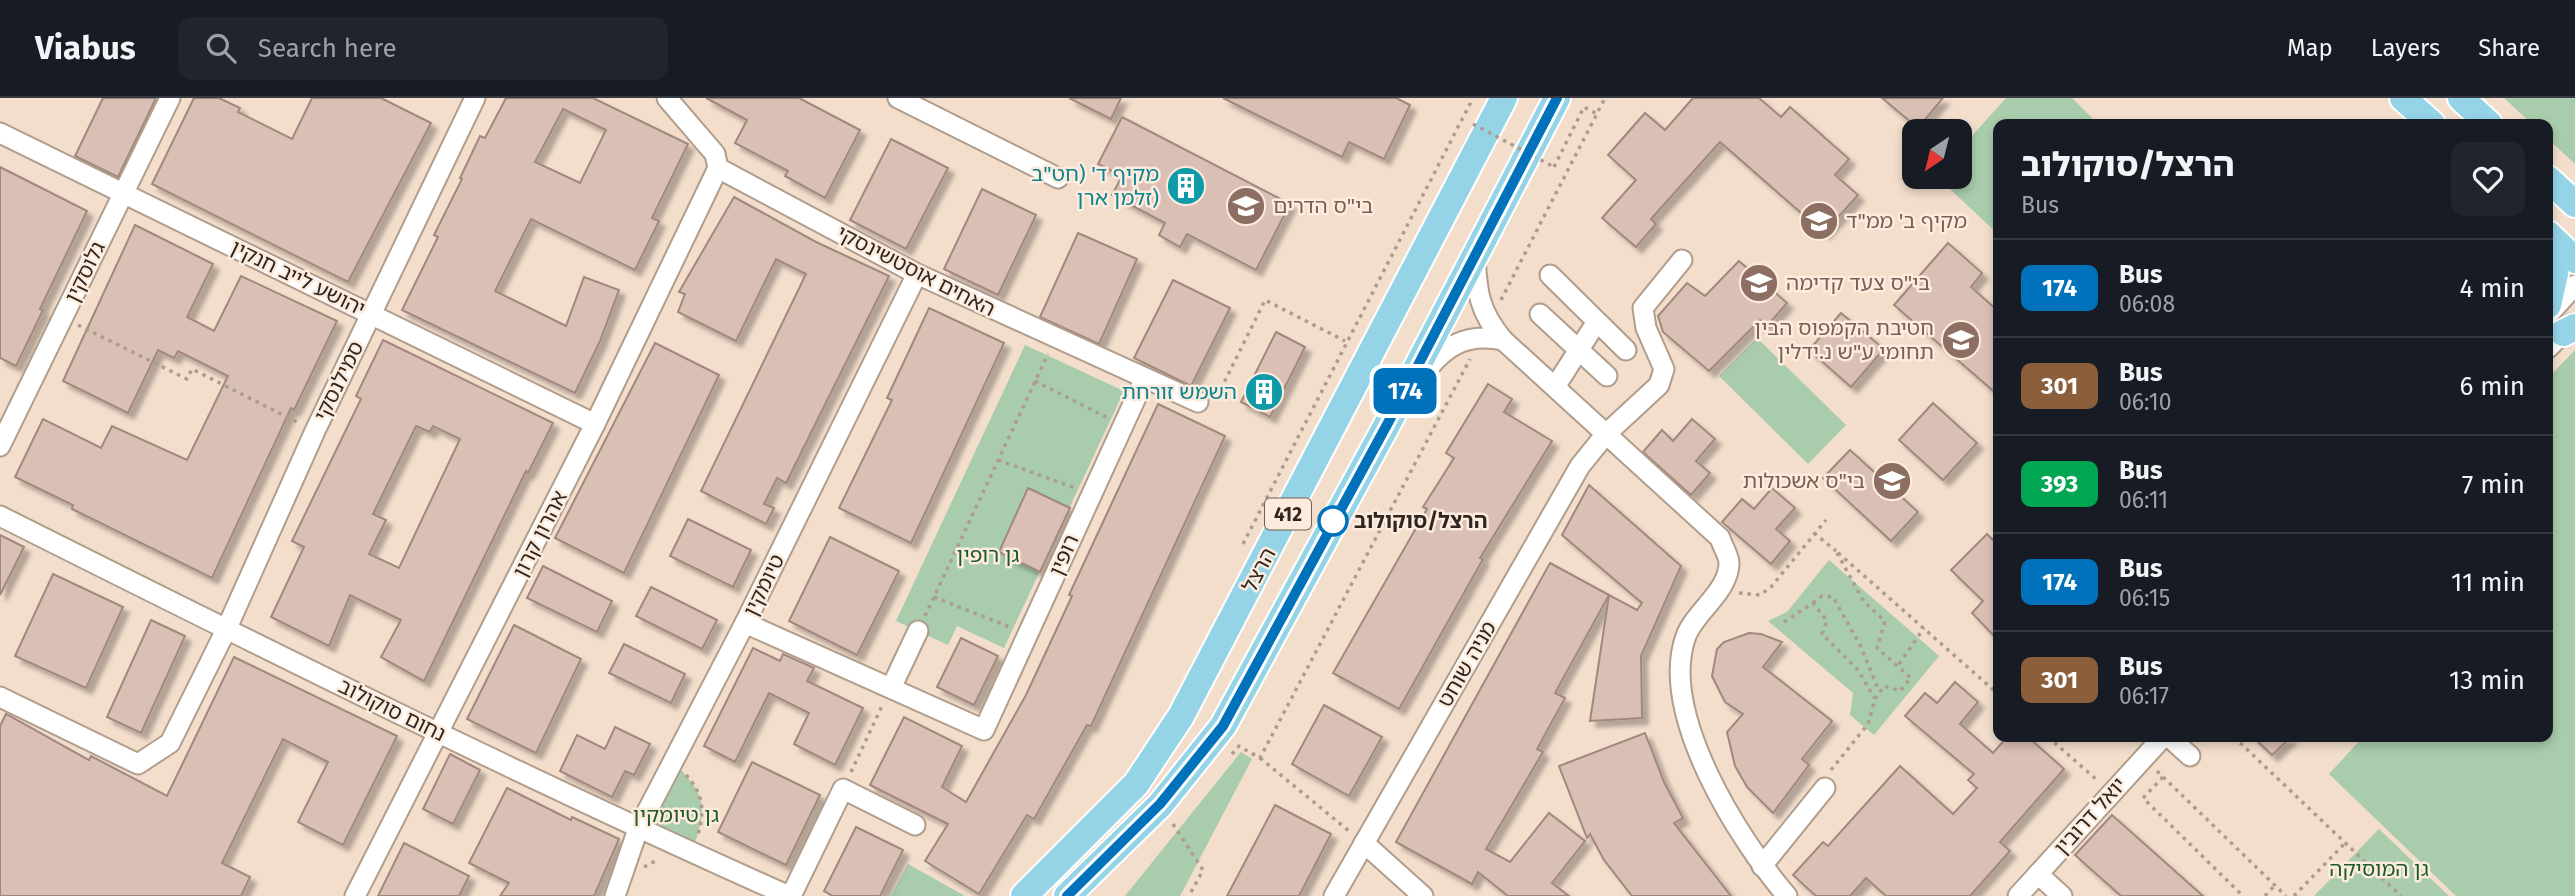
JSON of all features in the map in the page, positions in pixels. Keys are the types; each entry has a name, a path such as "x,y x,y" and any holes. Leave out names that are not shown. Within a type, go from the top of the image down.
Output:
{"main road":[{"name":"הרצל","path":"1024,896 1136,784 1181,716 1504,98"},
{"name":"הרצל","path":"1076,892 1160,804 1223,726 1389,421 1557,98"},
{"path":"2403,98 2426,119"},
{"path":"2461,98 2484,119"},
{"path":"2553,184 2575,204"},
{"path":"2553,239 2575,260"}],"street":[{"name":"גלוסקין","path":"0,446 170,98"},
{"name":"סמילנסקי","path":"0,697 138,764 170,743 226,630 315,431 475,98"},
{"path":"667,98 715,154 718,168"},
{"path":"898,98 1058,178"},
{"name":"יהושע לייב חנקין","path":"0,133 595,424"},
{"name":"האחים אוסטשינסקי","path":"718,168 917,274 1144,380 1198,402"},
{"name":"אהרון קרון","path":"355,896 595,424 718,168"},
{"path":"1475,256 1477,288 1484,317 1503,340 1720,538 1729,563 1720,587 1686,635 1681,662 1686,719 1720,800 1762,866 1787,896"},
{"name":"מניה שוחט","path":"1334,896 1580,466 1605,435 1659,385 1664,369 1646,328 1643,308 1682,260"},
{"name":"טיומקין","path":"617,889 638,829 745,623 917,274"},
{"path":"1550,275 1626,350"},
{"path":"2562,328 2575,285"},
{"path":"1540,314 1607,376"},
{"path":"1555,387 1596,323"},
{"path":"1389,421 1425,372 1445,351 1472,336 1503,340"},
{"name":"רופין","path":"891,688 984,730 1144,380"},
{"name":"נחום סוקולוב","path":"0,516 226,630 638,829 790,896"},
{"path":"745,623 891,688 918,631"},
{"name":"יואל דרובין","path":"2018,896 2158,742"},
{"path":"2175,742 2190,756"},
{"path":"1762,866 1825,788"},
{"path":"790,896 843,789 915,825"},
{"path":"1364,843 1423,896"},
{"path":"2038,874 2062,896"}],"path":[{"path":"1241,548 1474,98"},
{"path":"1484,317 1497,307 1605,98"},
{"path":"1473,124 1554,167 1584,107 1598,114"},
{"path":"1198,402 1212,407 1265,300 1346,341"},
{"path":"63,317 187,379 191,369 315,431"},
{"path":"1260,758 1470,359 1472,336"},
{"path":"918,631 1055,338"},
{"path":"1035,381 1099,414"},
{"path":"998,460 1054,481"},
{"path":"1720,587 1748,596 1760,595 1826,520"},
{"path":"1814,533 1993,690"},
{"path":"1825,788 1823,781 1868,724 1880,691 1884,686 1900,691 1911,678 1877,648 1885,621 1864,602 1836,551"},
{"path":"1784,622 1822,596 1833,597 1860,645 1880,691"},
{"path":"934,597 1028,635"},
{"path":"1813,603 1827,621 1822,634 1859,671 1875,699"},
{"path":"1898,665 1924,628"},
{"path":"843,789 891,688"},
{"path":"2054,742 2112,793"},
{"path":"2239,742 2401,896"},
{"path":"1231,756 1239,746 1260,758 1364,843"},
{"path":"2143,758 2286,896"},
{"path":"617,889 685,850 703,817 699,788 673,761"},
{"path":"2163,777 2143,798 2242,896"},
{"path":"1181,815 1172,825 1203,870 1189,896"},
{"path":"2294,896 2345,843"},
{"path":"2265,896 2275,886"}],"green space":[{"path":"2006,98 2072,98 2093,119 1993,119 1993,229 1950,189 1972,189 1972,136"},
{"path":"2504,98 2575,98 2575,164 2553,144 2553,119 2527,119"},
{"path":"1757,338 1846,425 1808,464 1719,376"},
{"name":"גן רופין","path":"1025,345 1124,391 1004,648 957,626 948,645 896,621"},
{"path":"2575,350 2575,896 2456,896 2329,774 2358,742 2553,742 2553,373"},
{"path":"1829,560 1939,656 1874,735 1850,715 1853,693 1768,621 1787,612"},
{"path":"1241,752 1252,759 1180,896 1125,896"},
{"name":"גן טיומקין","path":"673,761 693,784 701,803 702,813 692,853 638,829"},
{"name":"גן המוסיקה","path":"2379,829 2449,896 2314,896"},
{"path":"908,864 965,896 891,896"}],"building":[{"path":"103,98 156,98 118,177 75,156"},
{"path":"194,98 219,98 240,108 238,112 292,139 312,98 381,98 431,123 348,282 152,184"},
{"path":"506,98 593,98 688,144 652,218 659,221 635,270 531,219 495,291 566,326 584,277 619,290 600,341 575,393 402,310 438,237 434,235 480,136 485,138","holes":["563,109 606,130 580,183 535,162"]},
{"path":"706,98 799,98 860,130 825,198 785,176 788,171 735,143 747,120"},
{"path":"1069,98 1121,98 1111,119"},
{"path":"1223,98 1396,98 1410,105 1384,159 1349,142 1342,157"},
{"path":"1693,98 1759,98 1781,117 1790,107 1849,159 1835,175 1858,195 1824,233 1720,142 1651,219 1656,224 1636,247 1602,218 1636,180 1608,155 1645,113 1665,130"},
{"path":"1882,98 1943,98 1926,119 1907,119"},
{"name":"מקיף ד' (חט\"ב זלמן ארן)","path":"1122,117 1290,204 1256,270 1187,234 1180,247 1159,235 1165,223 1112,195 1122,176 1098,164"},
{"path":"891,139 948,168 906,249 850,220"},
{"path":"0,167 87,211 16,366 0,358"},
{"path":"982,189 1036,215 998,295 944,269"},
{"path":"734,197 816,242 889,276 786,483 777,478 764,504 774,508 766,524 701,491 806,274 776,259 736,341 678,312 685,294 679,292"},
{"path":"135,225 213,264 187,317 214,331 241,276 337,321 294,410 291,408 212,578 72,509 73,505 15,477 43,419 101,448 112,426 187,460 228,376 178,351 174,358 158,350 128,413 63,381"},
{"path":"1078,233 1137,259 1099,344 1040,317"},
{"path":"1948,243 1982,273 1971,287 1993,307 1993,391 1894,305"},
{"path":"1739,261 1787,303 1767,326 1760,320 1709,371 1663,332 1658,316 1687,283 1705,296"},
{"path":"1173,280 1230,308 1191,386 1134,358"},
{"path":"929,308 1004,343 911,543 839,508 892,400 887,398"},
{"path":"1841,313 1884,349 1851,387 1809,350"},
{"path":"1276,332 1305,347 1270,417 1241,402"},
{"path":"383,340 553,423 528,473 526,471 424,681 381,657 401,620 350,595 329,646 271,617 304,547 292,541 361,399 356,396","holes":["416,426 430,432 433,426 460,439 399,568 369,554 386,520 373,514"]},
{"path":"655,343 719,375 624,573 555,538"},
{"path":"1488,384 1512,399 1504,412 1552,441 1480,558 1483,559 1399,709 1333,673 1427,509 1423,507 1454,458 1446,453"},
{"path":"1933,403 1977,443 1943,480 1899,440"},
{"path":"1158,404 1225,436 1091,726 1087,725 1034,819 1027,815 979,894 925,861 948,824 870,785 904,717 962,746 942,787 966,802 1026,695 1072,596 1069,595"},
{"path":"1692,419 1715,439 1696,461 1710,473 1691,495 1643,452 1662,430 1673,441"},
{"path":"1850,450 1918,512 1891,541 1823,478"},
{"path":"1589,485 1681,566 1641,656 1642,718 1590,721 1609,595 1637,610 1642,603 1562,535"},
{"path":"1028,488 1070,508 1040,572 999,552"},
{"path":"1772,488 1795,508 1776,529 1790,541 1771,564 1722,522 1742,499 1754,509"},
{"path":"688,519 751,550 733,587 670,556"},
{"path":"1987,534 1993,540 1993,635 1972,613 1983,601 1951,570"},
{"path":"0,535 24,547 0,595"},
{"path":"830,537 899,571 857,655 789,621"},
{"path":"1550,563 1609,595 1555,693 1565,698 1537,749 1543,752 1486,849 1510,862 1549,813 1585,841 1552,883 1569,896 1508,896 1478,872 1472,884 1396,842"},
{"path":"543,566 612,601 597,632 527,598"},
{"path":"53,574 123,607 86,688 15,656"},
{"path":"651,587 717,620 702,649 636,616"},
{"path":"151,620 185,636 141,733 107,717"},
{"path":"514,625 581,659 536,753 467,719"},
{"path":"1749,633 1761,634 1782,642 1763,667 1832,721 1802,759 1809,765 1773,813 1747,787 1735,766 1727,732 1743,714 1725,702 1712,676 1717,649 1724,642"},
{"path":"961,638 998,656 974,705 937,687"},
{"path":"624,644 685,674 671,703 609,673"},
{"path":"753,648 780,661 783,654 814,668 807,681 863,708 835,765 794,744 809,713 769,693 735,762 704,746"},
{"path":"234,657 397,736 343,845 298,822 328,762 283,739 222,863 250,877 241,896 0,896 0,726 6,714 89,760 91,756 167,796"},
{"path":"1955,682 1978,702 1960,724 1993,753 2003,742 2034,742 2064,769 2000,842 2010,851 1970,896 1886,896 1866,878 1850,896 1816,896 1793,875 1823,842 1828,846 1900,766 1953,814 1977,788 1968,780 1974,774 1905,716 1925,693 1937,703"},
{"path":"1324,705 1382,737 1349,796 1292,764"},
{"path":"615,727 650,744 634,775 625,771 612,797 560,771 577,735 605,749"},
{"path":"1645,733 1664,782 1683,818 1674,823 1731,896 1632,896 1604,860 1590,834 1587,838 1559,766"},
{"path":"2258,742 2286,742 2272,755"},
{"path":"450,754 480,770 453,824 423,809"},
{"path":"752,762 820,795 786,865 718,832"},
{"path":"507,788 571,820 572,817 619,839 594,896 500,896 509,883 469,863"},
{"path":"1275,805 1331,834 1299,896 1227,896"},
{"path":"2112,815 2203,896 2121,896 2075,855"},
{"path":"856,827 903,850 880,896 833,896 824,891"},
{"path":"404,843 469,876 459,896 378,896"}],"bus line":[{"name":"174","path":"1067,896 1160,804 1223,726 1389,421 1557,98"}],"place":[{"name":"מקיף ד' (חט\"ב זלמן ארן)","path":"1186,186"},
{"name":"בי\"ס הדרים","path":"1246,206"},
{"name":"מקיף ב' ממ\"ד","path":"1819,221"},
{"name":"בי\"ס צעד קדימה","path":"1759,283"},
{"name":"חטיבת הקמפוס הבין תחומי ע\"ש נ.ידלין","path":"1961,340"},
{"name":"השמש זורחת","path":"1264,392"},
{"name":"בי\"ס אשכולות","path":"1892,481"},
{"name":"הרצל/סוקולוב","path":"1333,521"}]}
